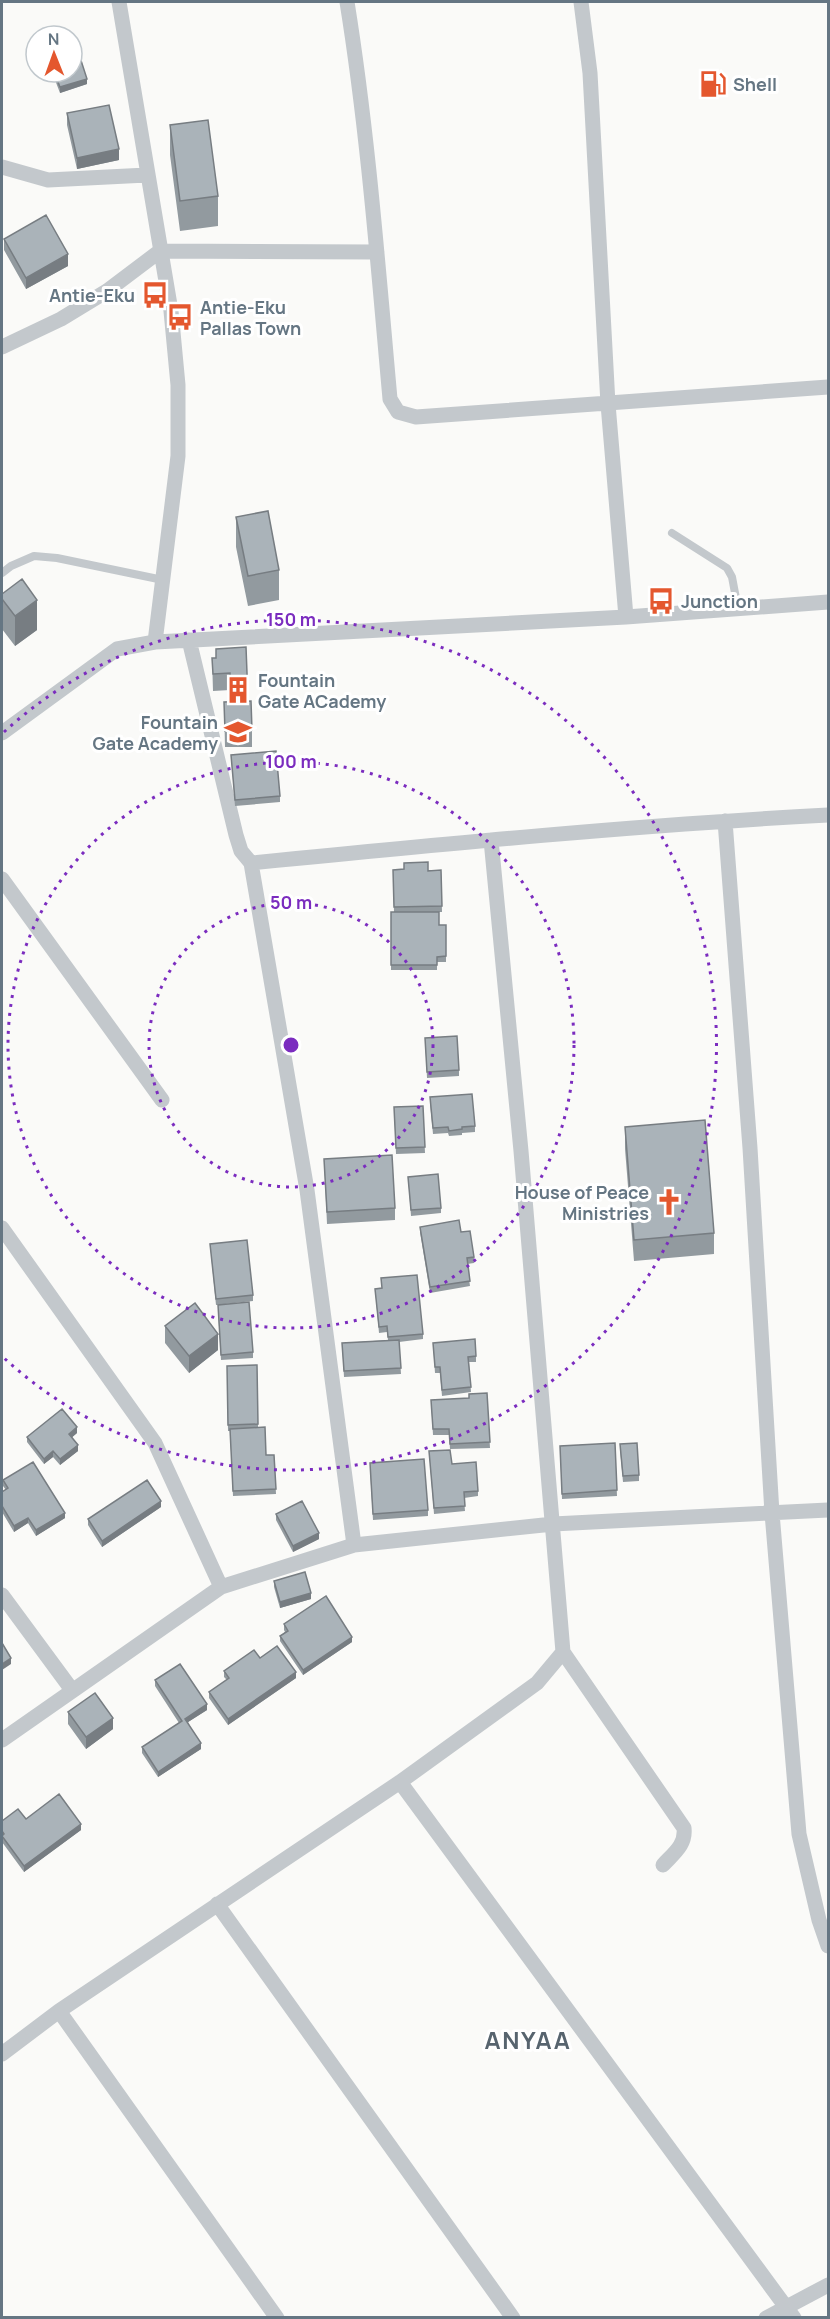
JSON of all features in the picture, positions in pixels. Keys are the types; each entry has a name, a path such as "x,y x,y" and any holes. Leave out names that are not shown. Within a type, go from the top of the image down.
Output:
{"street":[{"path":"119,2 171,311 178,385 178,456 155,642"},
{"path":"347,2 355,53 377,252 390,399 398,412 416,417 828,387"},
{"path":"581,2 590,73 608,404 626,617"},
{"path":"2,167 48,180 147,175"},
{"path":"2,347 61,319 107,291 160,250 377,252"},
{"path":"2,733 117,649 155,642 626,617 828,602"},
{"path":"189,639 237,835 242,851 251,863 307,1190 354,1545"},
{"path":"251,863 491,840 828,815"},
{"path":"725,821 750,1148 772,1513 799,1834 819,1920 828,1946"},
{"path":"491,840 563,1652 684,1828 683,1845 663,1865"},
{"path":"2,879 162,1100"},
{"path":"2,1228 155,1443 221,1587"},
{"path":"2,1740 221,1587 354,1545 553,1524 828,1510"},
{"path":"2,1595 72,1690"},
{"path":"2,2054 59,2011 400,1782 537,1683 563,1652"},
{"path":"400,1782 790,2311"},
{"path":"217,1904 513,2318"},
{"path":"59,2011 278,2318"},
{"path":"766,2318 790,2311 828,2285"}],"lane":[{"path":"672,533 727,568 732,577 738,609"},
{"path":"2,573 11,566 34,556 57,558 163,580"}],"building":[{"path":"109,105 119,149 77,158 67,113"},
{"path":"208,120 218,196 180,201 170,125"},
{"path":"46,215 68,254 26,278 4,239"},
{"path":"268,511 279,570 248,576 236,517"},
{"path":"22,579 37,600 15,616 2,599 2,594"},
{"path":"246,647 248,699 231,700 230,673 213,674 212,658 216,658 216,649"},
{"path":"251,701 252,730 225,731 224,702"},
{"path":"276,751 280,796 235,800 231,755"},
{"path":"428,862 428,871 441,870 442,906 394,907 393,870 404,869 404,863"},
{"path":"391,912 439,912 439,925 446,925 446,956 437,957 437,965 391,965"},
{"path":"457,1036 459,1070 427,1072 425,1038"},
{"path":"472,1094 475,1126 449,1131 448,1127 433,1128 430,1097"},
{"path":"423,1106 425,1147 396,1148 394,1107"},
{"name":"House of Peace Ministries","path":"705,1120 714,1233 634,1240 625,1127"},
{"path":"392,1155 395,1208 327,1212 324,1159"},
{"path":"438,1174 441,1208 411,1210 408,1177"},
{"path":"459,1220 461,1232 470,1231 474,1257 467,1258 470,1281 430,1287 420,1227"},
{"path":"247,1240 253,1295 216,1299 210,1244"},
{"path":"417,1275 423,1334 388,1337 387,1326 379,1327 375,1289 382,1288 381,1278"},
{"path":"249,1302 253,1352 221,1355 218,1305"},
{"path":"195,1303 218,1334 189,1356 165,1326"},
{"path":"475,1339 476,1356 468,1357 471,1387 442,1390 440,1367 435,1367 433,1343"},
{"path":"399,1340 401,1368 344,1371 342,1343"},
{"path":"257,1365 258,1424 228,1425 227,1366"},
{"path":"487,1393 490,1442 450,1444 449,1429 433,1429 431,1400 469,1398 469,1394"},
{"path":"62,1409 77,1427 69,1434 78,1445 60,1459 53,1451 44,1459 27,1437"},
{"path":"265,1427 266,1455 274,1455 276,1489 233,1491 230,1429"},
{"path":"615,1443 617,1490 562,1494 560,1446"},
{"path":"637,1443 639,1475 623,1476 620,1444"},
{"path":"450,1450 452,1464 476,1462 478,1491 464,1492 465,1506 434,1508 429,1451"},
{"path":"424,1459 428,1510 373,1514 370,1463"},
{"path":"33,1462 65,1513 36,1530 28,1518 14,1526 2,1506 2,1492 8,1488 3,1480"},
{"path":"147,1480 161,1501 102,1541 88,1519"},
{"path":"302,1501 319,1533 293,1546 276,1514"},
{"path":"305,1572 311,1593 280,1602 274,1581"},
{"path":"326,1596 352,1637 303,1670 280,1636 288,1631 284,1624"},
{"path":"2,1643 11,1658 2,1664"},
{"path":"277,1646 296,1672 228,1719 209,1692 229,1678 224,1671 254,1650 260,1658"},
{"path":"180,1664 207,1704 185,1719 201,1743 158,1772 142,1747 182,1721 155,1680"},
{"path":"95,1693 113,1718 86,1737 68,1712"},
{"path":"59,1794 81,1824 24,1866 2,1836 4,1834 2,1821 18,1809 26,1819"}],"place":[{"name":"Shell","path":"713,84"},
{"name":"Antie-Eku","path":"155,295"},
{"name":"Antie-Eku Pallas Town","path":"180,317"},
{"name":"Junction","path":"661,601"},
{"name":"Fountain Gate ACademy","path":"238,690"},
{"name":"Fountain Gate Academy","path":"238,732"},
{"name":"House of Peace Ministries","path":"669,1202"}],"district":[{"name":"ANYAA","path":"528,2039"}]}
